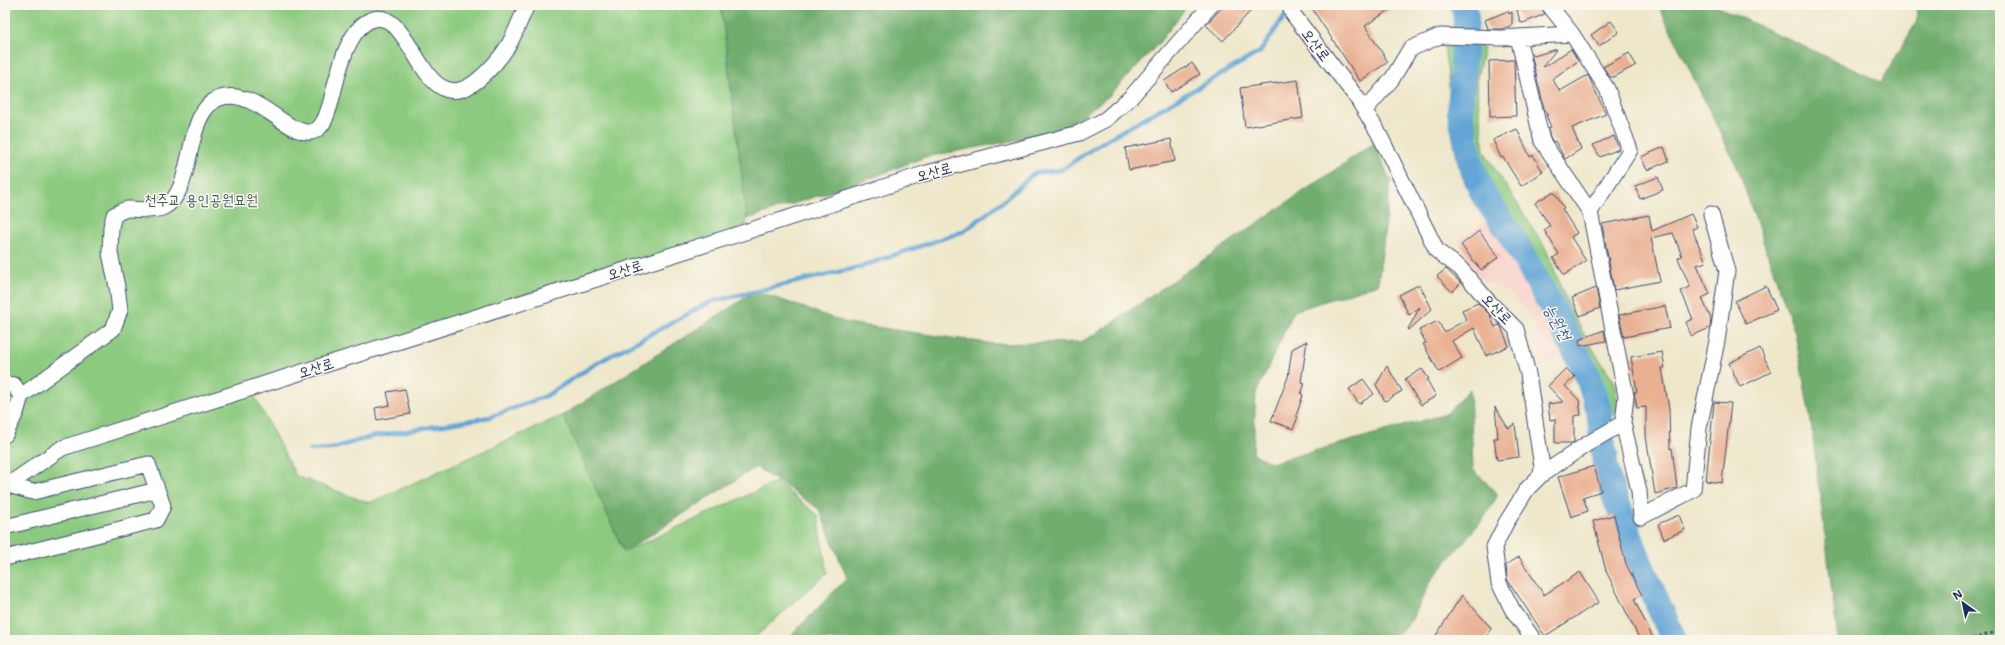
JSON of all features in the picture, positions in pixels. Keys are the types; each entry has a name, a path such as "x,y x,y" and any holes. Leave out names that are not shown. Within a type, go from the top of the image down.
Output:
{"street":[{"path":"5,435 16,413 21,396 113,329 120,310 110,253 111,226 114,215 128,209 138,211 164,208 174,199 186,169 199,118 206,107 219,98 246,99 267,109 295,130 303,133 316,130 326,119 352,36 362,25 373,19 382,19 393,24 405,38 431,79 441,87 454,91 470,87 492,68 508,45 527,5"},
{"name":"오산로","path":"6,488 62,448 928,173 1079,132 1106,118 1131,98 1211,5"},
{"path":"1549,5 1572,34 1606,89 1630,150 1590,212"},
{"name":"오산로","path":"1293,9 1378,132 1436,251 1460,268 1516,329 1528,374 1538,426 1542,467 1541,475"},
{"path":"1364,110 1392,79 1410,48 1440,36 1500,38 1572,34"},
{"path":"1518,37 1542,141 1590,212 1626,396 1623,423 1639,491 1641,517 1692,490 1699,428 1717,341 1726,272 1711,214"},
{"path":"5,384 14,385 21,396"},
{"path":"1534,640 1512,609 1499,583 1494,547 1506,523 1527,489 1541,475 1587,444 1623,423"},
{"path":"5,558 156,520 164,506 148,464 33,492 6,488"},
{"path":"5,527 157,490"}],"path":[{"path":"1967,640 2000,631"}],"shaded area":[{"path":"1488,219 1566,350 1542,368 1536,325 1514,296 1478,277 1458,241"}],"green space":[{"name":"천주교 용인공원묘원","path":"5,5 721,5 747,219 745,232 251,389 296,476 369,503 563,415 624,552 776,482 818,515 827,573 752,640 5,640"},
{"path":"721,5 1188,5 1158,44 1110,95 1061,132 925,157 863,181 747,219"},
{"path":"1455,5 1462,5 1465,18 1463,30 1454,28"},
{"path":"1464,5 1471,5 1474,16 1474,30 1467,29"},
{"path":"1658,5 1714,5 1881,82 1917,21 1916,5 2000,5 2000,640 1838,640 1811,422 1795,333 1738,169"},
{"path":"1466,44 1481,45 1484,48 1476,81 1484,151 1546,249 1570,309 1590,345 1614,381 1618,406 1615,414 1603,422 1601,407 1588,367 1512,231 1487,195 1472,163 1463,112"},
{"path":"1444,46 1461,47 1458,110 1469,168 1483,198 1509,233 1546,298 1586,374 1598,411 1599,426 1593,430 1594,412 1579,364 1541,291 1504,232 1489,215 1464,163 1453,116"},
{"path":"1374,143 1391,182 1378,284 1294,311 1256,393 1253,453 1271,463 1446,414 1470,389 1473,469 1498,495 1484,518 1432,579 1411,621 1392,640 787,640 847,578 819,509 756,467 624,552 563,415 756,291 847,323 995,344 1081,342 1097,333"},
{"path":"1630,506 1665,604 1685,640 1677,640 1672,632 1624,515 1629,511"},
{"path":"1616,509 1620,514 1639,565 1672,640 1662,640 1651,617"}],"water":[{"path":"1618,453 1616,465 1622,497 1629,506 1622,514 1616,505 1595,455"}],"building":[{"path":"1224,5 1256,5 1223,41 1206,25"},
{"path":"1321,5 1397,5 1365,26 1388,62 1360,81 1313,10"},
{"path":"1529,5 1540,5 1545,14 1523,23 1520,22 1517,10"},
{"path":"1508,11 1509,14 1512,12 1512,25 1502,29 1488,29 1485,20"},
{"path":"1611,21 1619,32 1599,46 1591,35"},
{"path":"1557,49 1543,66 1544,67 1571,49 1578,61 1552,79 1560,91 1588,75 1606,114 1572,128 1581,149 1565,159 1555,141 1553,142 1550,137 1548,128 1551,127 1546,115 1548,115 1545,112 1531,53 1534,56"},
{"path":"1629,53 1636,65 1614,77 1610,77 1603,67"},
{"path":"1514,60 1516,116 1490,117 1489,61"},
{"path":"1192,63 1200,74 1171,92 1164,81"},
{"path":"1298,80 1303,118 1245,127 1240,88"},
{"path":"1517,129 1530,157 1533,155 1543,172 1521,186 1503,157 1501,158 1493,140"},
{"path":"1614,136 1619,149 1600,157 1593,145"},
{"path":"1171,139 1175,161 1129,170 1125,148"},
{"path":"1664,147 1669,161 1647,170 1641,157"},
{"path":"1658,177 1663,190 1640,199 1635,186"},
{"path":"1551,193 1555,193 1564,208 1562,209 1577,233 1571,237 1586,261 1564,275 1553,258 1559,254 1544,230 1550,226 1535,203"},
{"path":"1691,214 1697,227 1692,229 1706,262 1697,265 1710,294 1702,298 1711,319 1710,328 1691,336 1686,322 1693,319 1681,291 1690,287 1678,258 1682,256 1673,233 1651,238 1660,281 1614,290 1602,224 1649,215 1652,231"},
{"path":"1479,231 1499,257 1481,270 1461,245"},
{"path":"1446,269 1461,283 1452,292 1437,276"},
{"path":"1416,286 1420,286 1432,309 1409,330 1408,329 1420,307 1409,315 1399,295"},
{"path":"1766,286 1777,310 1746,324 1735,301"},
{"path":"1596,288 1600,308 1580,316 1572,298"},
{"path":"1478,303 1490,315 1495,327 1499,325 1501,327 1509,346 1486,356 1474,328 1452,341 1462,358 1439,372 1423,344 1426,343 1419,330 1438,321 1444,332 1466,320 1462,310"},
{"path":"1665,306 1670,328 1624,337 1619,315"},
{"path":"1604,330 1606,341 1580,346 1579,340"},
{"path":"1307,341 1301,382 1305,383 1301,394 1303,395 1296,416 1298,417 1293,429 1271,421 1288,377 1292,349"},
{"path":"1760,348 1771,372 1740,387 1729,363"},
{"path":"1662,352 1665,368 1662,368 1669,409 1670,449 1672,448 1677,488 1655,494 1646,436 1646,407 1637,408 1634,392 1637,392 1631,357"},
{"path":"1387,366 1402,391 1385,401 1376,385"},
{"path":"1566,368 1575,377 1565,386 1579,400 1581,415 1574,416 1574,442 1555,443 1555,419 1550,420 1548,404 1563,402 1548,386"},
{"path":"1422,369 1429,379 1427,380 1436,396 1421,405 1405,379"},
{"path":"1363,379 1374,394 1359,404 1349,389"},
{"path":"405,389 410,414 377,420 375,408 390,405 387,392"},
{"path":"1714,402 1731,403 1722,483 1706,481"},
{"path":"1495,407 1508,428 1515,424 1519,457 1497,460 1494,438 1498,438"},
{"path":"1594,466 1601,491 1583,497 1588,511 1571,517 1558,477"},
{"path":"1614,515 1626,564 1642,595 1634,599 1654,640 1640,640 1606,571 1593,521"},
{"path":"1679,515 1685,530 1664,539 1658,524"},
{"path":"1519,557 1544,595 1580,572 1599,602 1545,636 1507,579 1506,565"},
{"path":"1462,595 1491,628 1486,640 1433,640"}],"waterway":[{"name":"능원천","path":"1463,5 1466,17 1460,111 1471,165 1484,196 1510,233 1547,298 1587,374 1599,410 1606,474 1640,563 1674,640"},
{"path":"310,450 330,449 371,437 490,417 546,396 597,363 710,302 860,267 964,231 1006,199 1034,173 1061,170 1101,143 1260,52 1288,11"}]}
